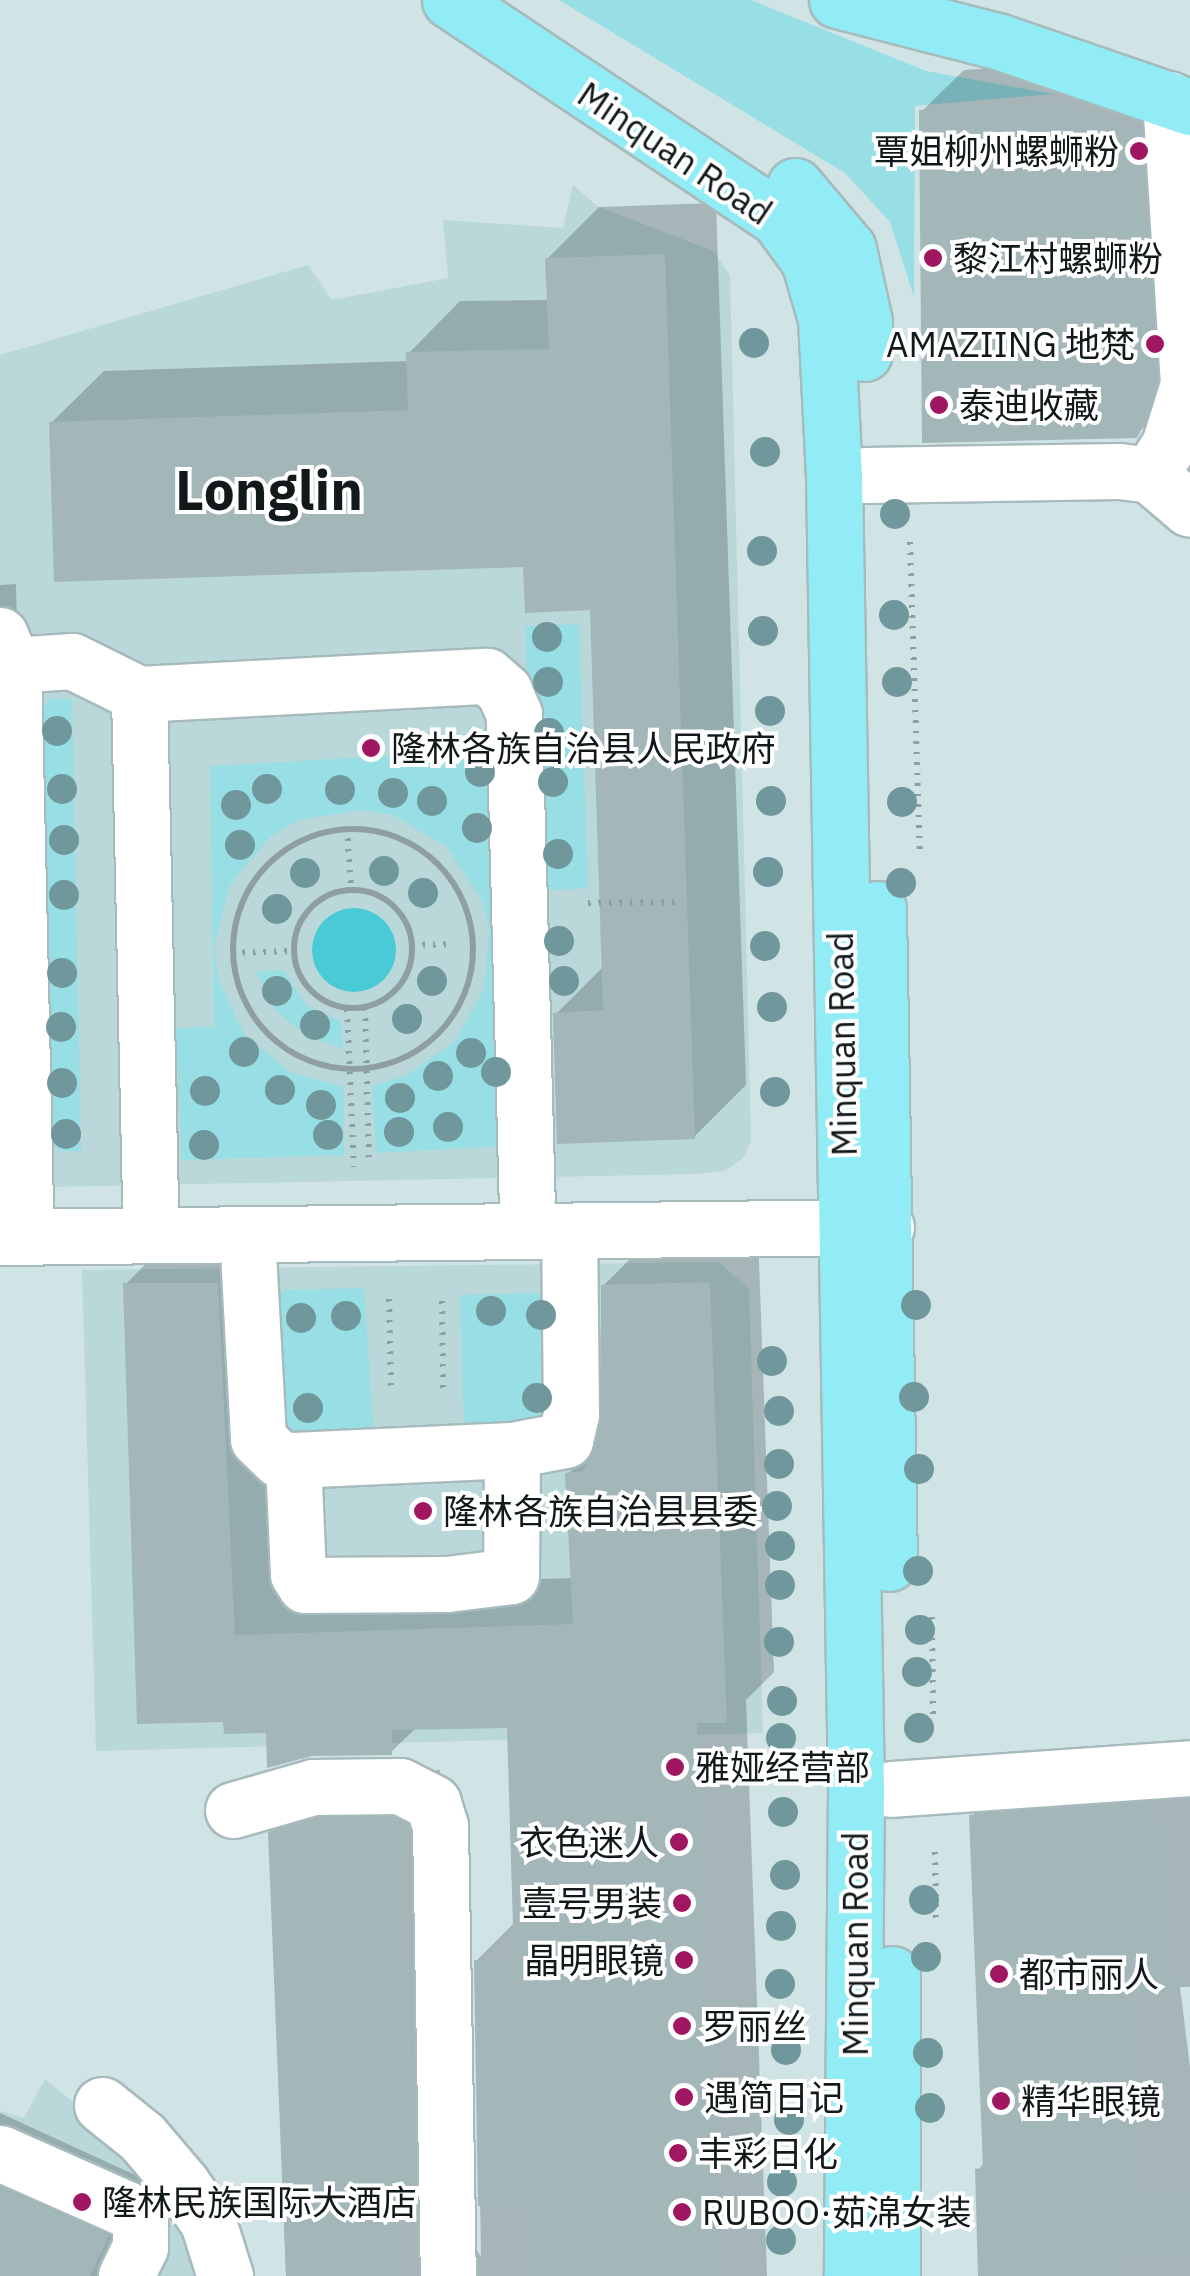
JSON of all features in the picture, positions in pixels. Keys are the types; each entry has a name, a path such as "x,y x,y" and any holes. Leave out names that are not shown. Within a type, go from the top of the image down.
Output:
{"main road":[{"name":"Minquan Road","path":"450,0 778,218 809,260 826,319 890,1789 892,2276"},
{"name":"Minquan Road","path":"514,0 803,191 848,249 864,322 865,1211 852,2276"},
{"path":"838,0 1183,96"},
{"path":"915,0 1011,23 1183,96"}],"street":[{"path":"865,475 1078,467 1170,492 1169,445 1188,384 1183,96"},
{"path":"8,1217 6,650 72,662 138,694 487,676 514,714 527,1199"},
{"path":"138,694 150,1204"},
{"path":"8,1217 150,1204 527,1199 865,1211"},
{"path":"8,1217 247,1234 569,1231 865,1211"},
{"path":"247,1234 258,1439 268,1452 293,1460 552,1446 571,1429 569,1231"},
{"path":"293,1460 298,1574 305,1585 447,1584 511,1576 512,1450"},
{"path":"890,1789 1190,1768"},
{"path":"233,1810 313,1787 400,1786 433,1803 440,1826 448,2276"},
{"path":"102,2106 142,2137 182,2184 208,2222 225,2276"},
{"path":"0,2153 140,2215 140,2247 126,2276"}],"path":[{"path":"348,828 351,889"},
{"path":"348,828 386,833 440,866 459,892 474,943 468,986 442,1030 400,1060 350,1070 323,1067 278,1044 245,1004 232,953 247,891 267,864 291,845 348,828"},
{"path":"351,889 386,899 408,928 412,945 405,978 364,1008 347,1009 304,983 293,951 296,932 316,902 351,889"},
{"path":"519,904 676,902"},
{"path":"412,945 474,943"},
{"path":"232,953 293,951"},
{"path":"364,1008 369,1172"},
{"path":"347,1009 354,1172"}],"shaded area":[{"path":"559,0 751,0 926,71 1053,94 915,106 914,297 890,222 845,173"},
{"name":"隆林各族自治县人民政府","path":"573,185 597,206 713,251 730,275 751,1141 743,1158 725,1171 697,1174 0,1188 0,355 308,265 332,300 448,278 443,220 563,228"},
{"path":"579,624 588,888 535,891 525,626"},
{"path":"50,699 72,699 81,1151 60,1151 50,1138 38,712"},
{"path":"482,751 492,754 499,1146 376,1153 372,1086 406,1076 455,1041 484,989 489,929 482,901 447,847 393,815 361,810 299,820 270,837 230,885 214,946 218,978 244,1034 290,1072 343,1087 344,1155 182,1160 176,1028 214,1027 210,766"},
{"path":"354,908 370,911 384,920 393,934 393,966 384,980 370,989 354,992 338,989 324,980 315,966 312,950 315,934 324,920 338,911"},
{"path":"283,970 307,1006 341,1022 343,1048 308,1037 275,1010 256,972"},
{"name":"隆林各族自治县县委","path":"719,1262 749,1289 763,1733 96,1751 82,1270"},
{"path":"364,1288 374,1437 282,1440 275,1302 284,1290"},
{"path":"541,1293 554,1300 556,1423 464,1430 460,1295"},
{"name":"隆林民族国际大酒店","path":"45,2079 115,2136 212,2276 0,2276 0,2111 24,2118"}],"building":[{"path":"1055,101 1141,132 1156,380 1140,432 1137,438 922,443 919,110"},
{"path":"665,254 695,1139 557,1144 553,1013 603,1010 590,610 525,613 523,567 54,582 49,422 408,410 406,352 549,349 545,258"},
{"path":"710,1282 727,1723 697,1723 719,2276 530,2276 526,2207 478,2206 474,1960 514,1960 507,1728 392,1730 392,1755 312,1756 267,1768 266,1733 224,1734 223,1722 137,1724 123,1283 218,1283 235,1635 573,1624 565,1473 584,1471 601,1421 601,1285"},
{"path":"1155,1802 1175,1990 1130,1993 1140,2195 1190,2192 1190,2251 1117,2259 1118,2276 978,2276 975,2169 983,2168 969,1815"},
{"path":"392,1817 392,1961 411,1961 416,2206 403,2206 404,2276 286,2276 268,1832 318,1818"},
{"path":"0,2187 109,2235 90,2276 0,2276"}],"place":[{"name":"覃姐柳州螺蛳粉","path":"1139,151"},
{"name":"黎江村螺蛳粉","path":"933,258"},
{"name":"AMAZIING 地梵","path":"1155,344"},
{"name":"泰迪收藏","path":"939,405"},
{"name":"隆林各族自治县人民政府","path":"371,748"},
{"name":"隆林各族自治县县委","path":"423,1511"},
{"name":"雅娅经营部","path":"675,1767"},
{"name":"衣色迷人","path":"679,1842"},
{"name":"壹号男装","path":"682,1903"},
{"name":"晶明眼镜","path":"684,1960"},
{"name":"都市丽人","path":"999,1974"},
{"name":"罗丽丝","path":"682,2026"},
{"name":"遇简日记","path":"684,2097"},
{"name":"精华眼镜","path":"1001,2101"},
{"name":"丰彩日化","path":"678,2153"},
{"name":"隆林民族国际大酒店","path":"82,2202"},
{"name":"RUBOO·茹淿女装","path":"682,2212"}],"district":[{"name":"Longlin","path":"269,490"}]}
